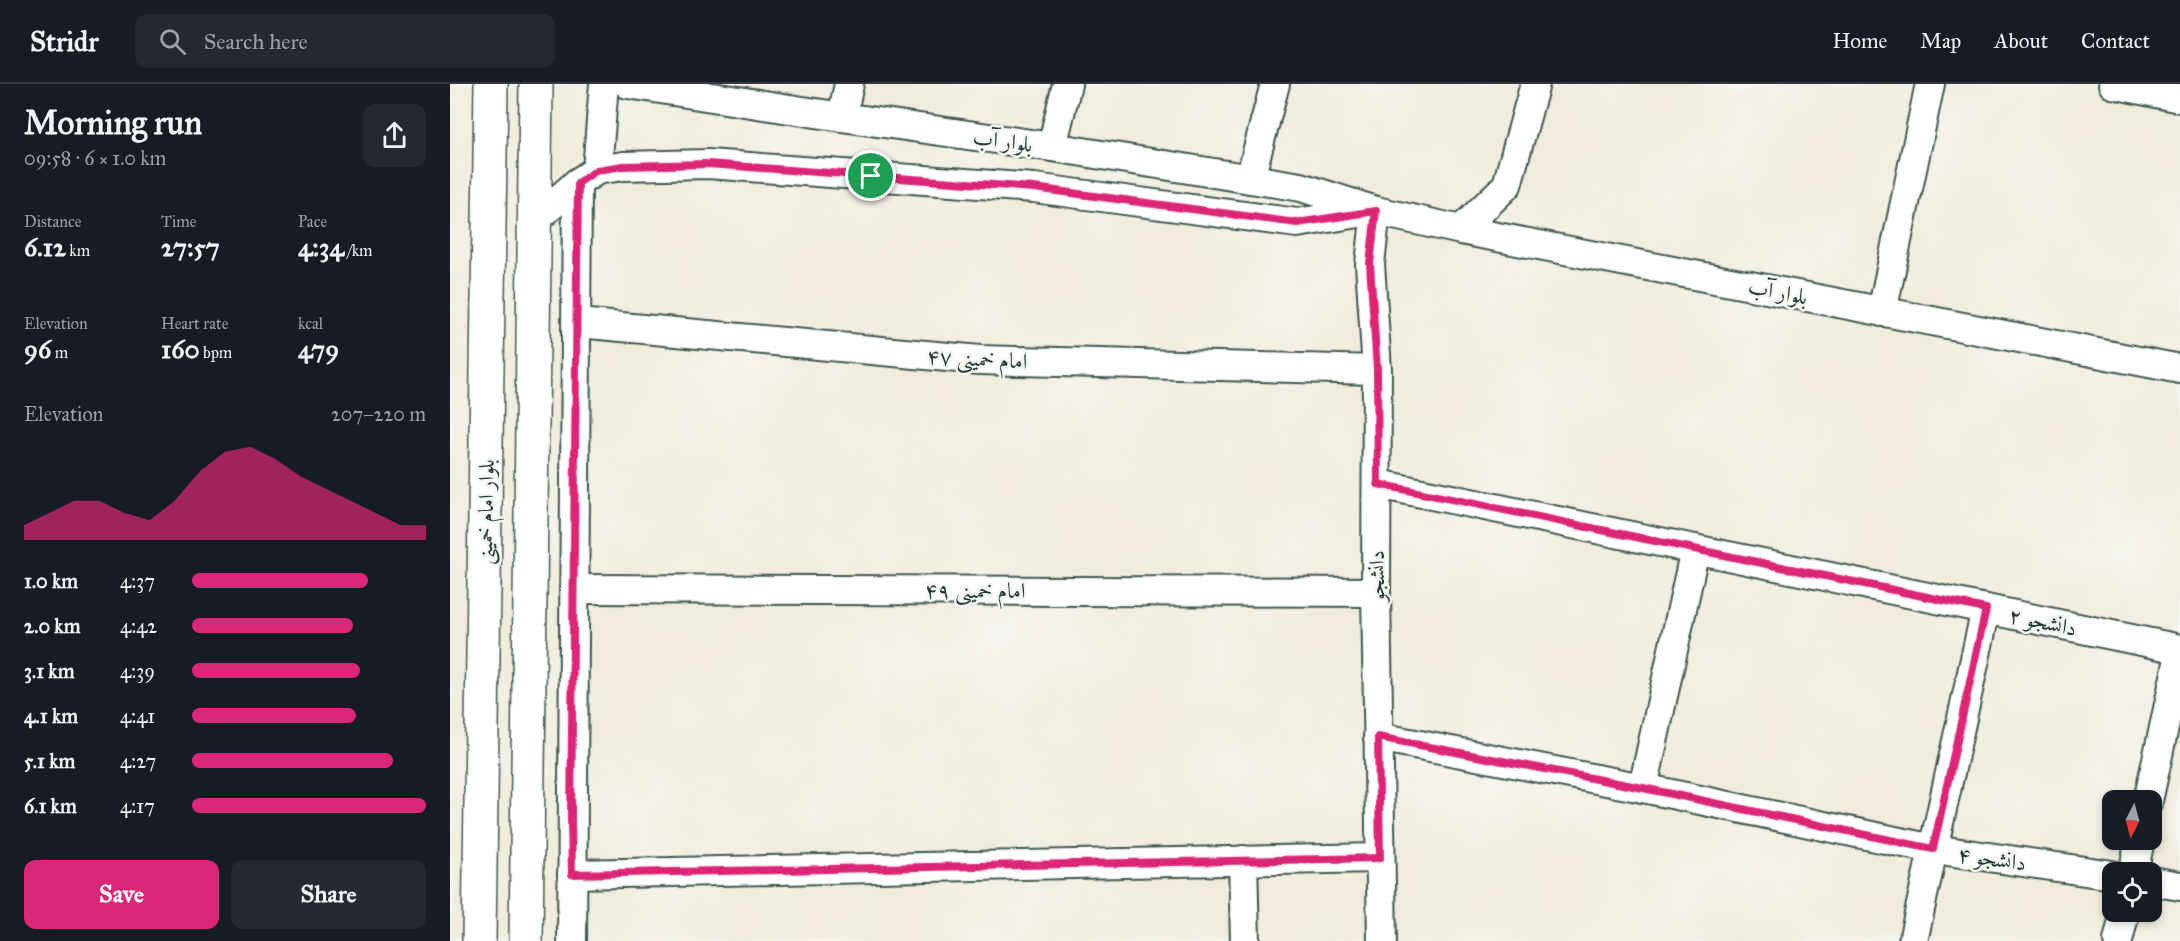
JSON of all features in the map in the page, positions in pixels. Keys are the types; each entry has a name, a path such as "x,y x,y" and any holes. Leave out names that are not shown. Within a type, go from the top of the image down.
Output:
{"main road":[{"name":"بلوار امام خمینی","path":"479,941 491,84"},
{"name":"بلوار امام خمینی","path":"526,941 536,84"}],"street":[{"path":"572,941 571,819 578,323 587,177 604,84"},
{"name":"بلوار آب","path":"628,84 698,89 842,117 1052,147 1301,187 1376,211 1461,230 2180,369"},
{"path":"842,117 849,84"},
{"path":"1052,147 1067,84"},
{"path":"1250,179 1275,84"},
{"path":"1461,230 1507,185 1535,84"},
{"path":"1882,312 1930,84"},
{"path":"2113,84 2180,98"},
{"name":"بلوار آب","path":"587,177 623,166 708,164 1034,188 1297,223 1376,211"},
{"path":"534,221 587,177"},
{"name":"دانشجو","path":"1376,211 1370,264 1377,370 1376,592 1382,941"},
{"name":"امام خمینی ۴۷","path":"578,323 980,360 1377,370"},
{"name":"دانشجو ۲","path":"1378,484 2180,649"},
{"path":"1643,788 1695,549"},
{"name":"امام خمینی ۴۹","path":"574,589 1376,592"},
{"path":"1913,941 1986,609"},
{"path":"2150,790 2180,654"},
{"name":"دانشجو ۴","path":"1378,737 1643,788 1933,849 2102,874"},
{"path":"572,874 1380,858"},
{"path":"1243,860 1245,941"},
{"path":"2162,883 2180,886"},
{"path":"2118,941 2123,922"}],"route":[{"path":"708,164 871,176 1034,188 1297,223 1376,211 1370,264 1377,370 1378,484 1986,609 1933,849 1643,788 1378,737 1380,858 572,874 578,183 597,170 623,166 708,164"}]}
